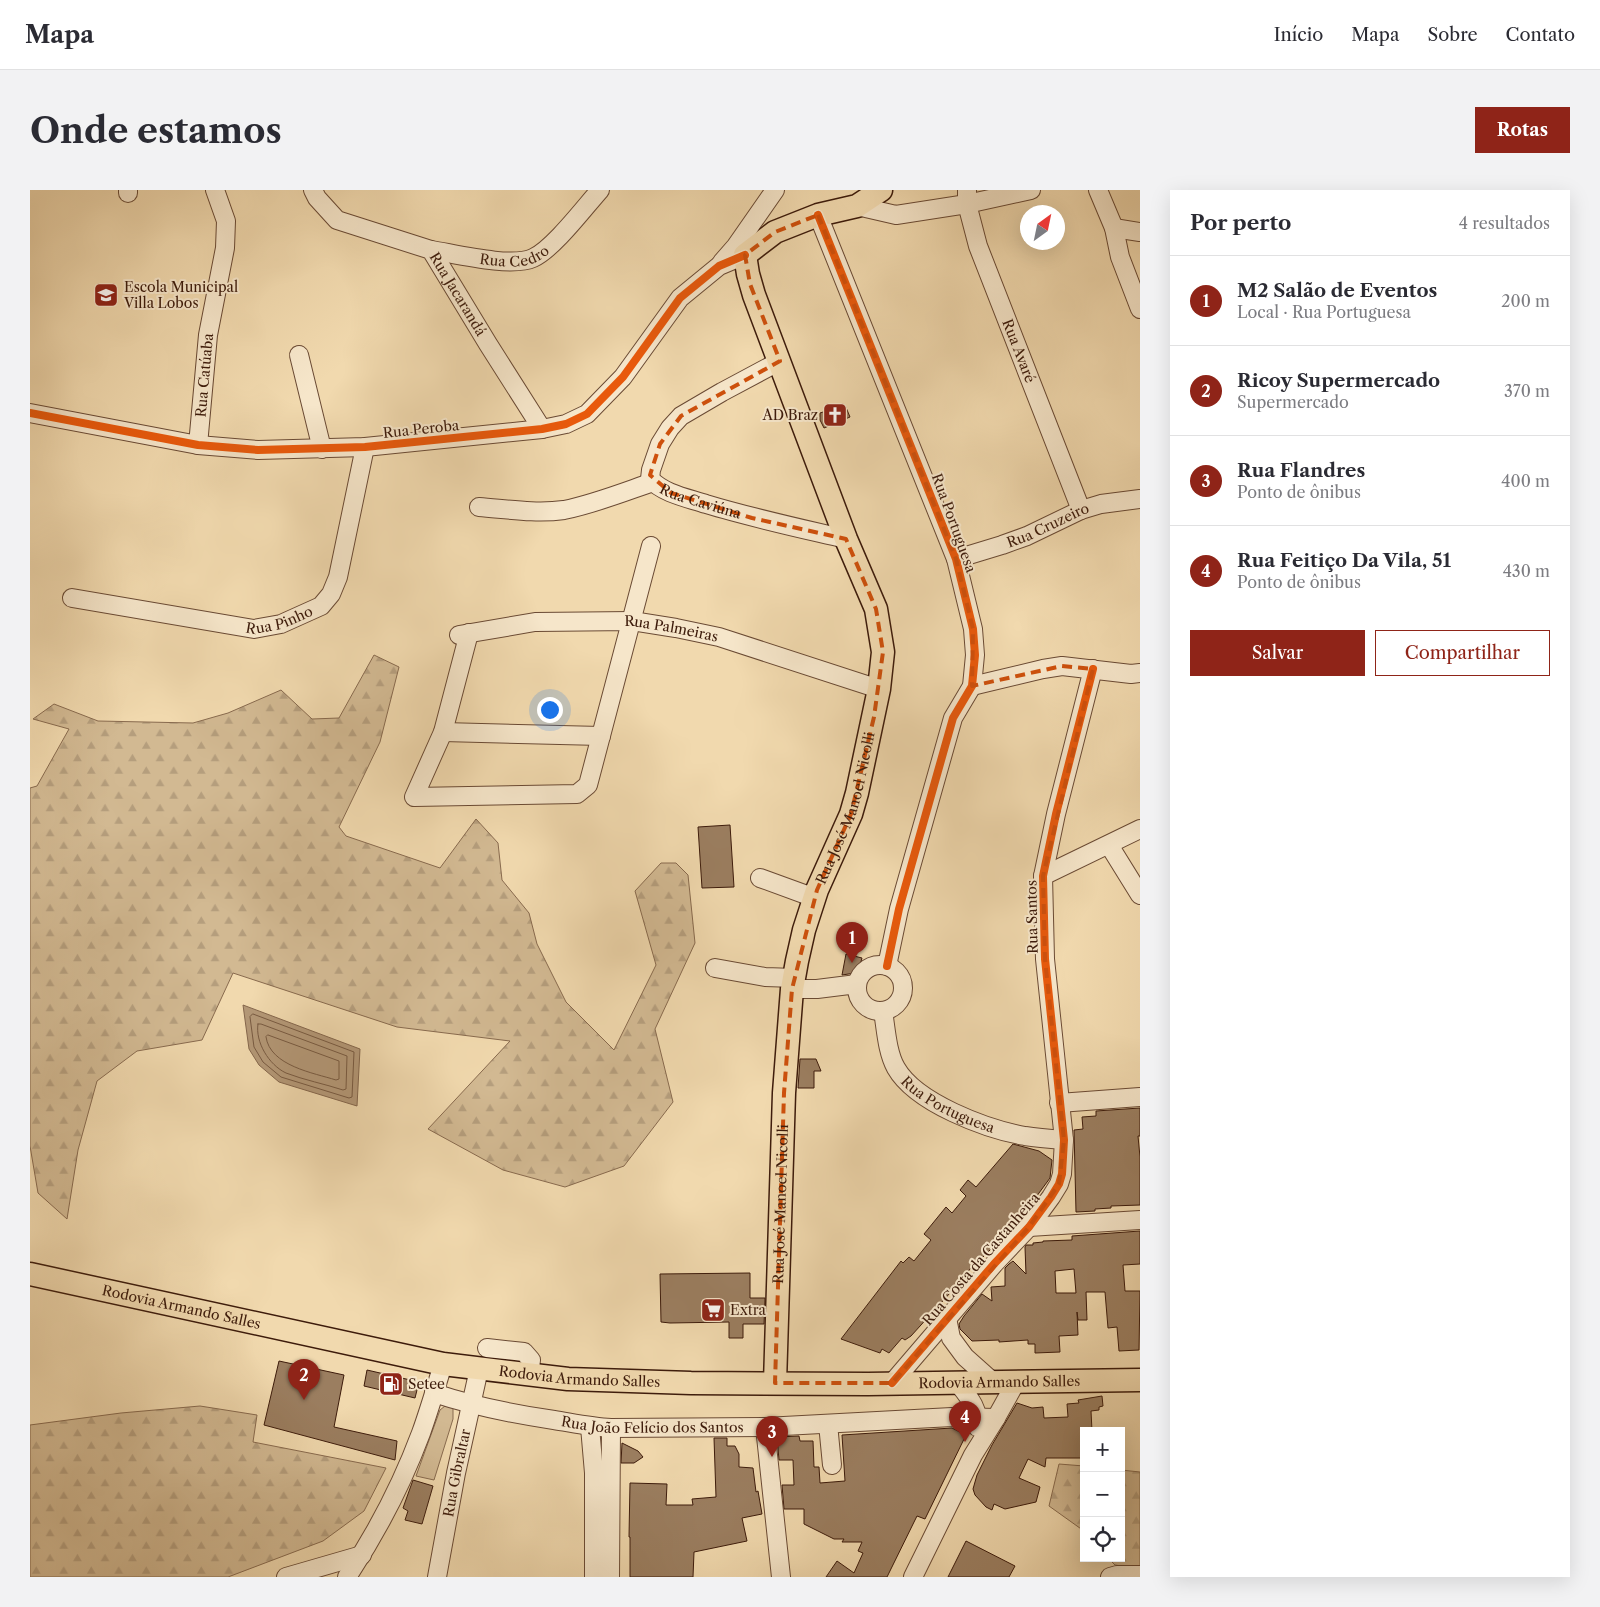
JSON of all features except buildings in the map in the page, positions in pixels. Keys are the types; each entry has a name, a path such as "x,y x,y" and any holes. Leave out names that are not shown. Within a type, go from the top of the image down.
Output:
{"main road":[{"path":"745,255 775,232 818,214 857,206 882,190"},
{"name":"Rua José Manoel Nicolli","path":"745,255 750,284 846,539 876,609 883,652 879,689 851,814 815,898 796,961 784,1093 775,1383"},
{"name":"Rodovia Armando Salles","path":"30,1274 443,1364 529,1375 586,1380 775,1383 1140,1380"}],"street":[{"name":"Rua Catúaba","path":"198,445 208,335 225,248 226,221 215,190"},
{"name":"Rua Jacarandá","path":"313,190 317,198 337,220 431,250 542,428"},
{"name":"Rua Cedro","path":"431,250 517,262 533,258 550,246 600,190"},
{"path":"719,266 736,246 775,190"},
{"path":"857,206 896,215 967,197 1030,190"},
{"path":"1098,190 1114,228 1120,257 1140,309"},
{"name":"Rua Avaré","path":"967,197 978,246 1081,510"},
{"name":"Rua Portuguesa","path":"818,214 956,558 973,629 975,654 972,686 953,718 899,909 887,966"},
{"path":"1114,228 1140,232"},
{"name":"Rua Peroba","path":"30,413 198,445 258,450 365,448 566,424 587,414 623,377 680,298 719,266 745,255"},
{"path":"299,355 322,449"},
{"name":"Rua Caviúna","path":"780,362 681,416 670,428 660,444 650,470 650,475 653,482 671,493 752,518 846,539"},
{"name":"Rua Pinho","path":"72,598 254,629 281,624 321,606 331,594 338,577 365,448"},
{"path":"479,507 538,512 564,510 653,482"},
{"name":"Rua Cruzeiro","path":"956,558 1026,536 1081,510 1101,504 1140,499"},
{"path":"601,736 443,732 414,797 577,794 588,784 601,736 632,621 651,546"},
{"name":"Rua Palmeiras","path":"443,732 462,634 535,622 632,621 676,628 719,637 879,689"},
{"path":"972,686 1062,666 1140,673"},
{"name":"Rua Santos","path":"1064,1140 1045,959 1043,876 1056,814 1093,669"},
{"path":"1043,876 1140,829"},
{"path":"1109,845 1140,895"},
{"path":"760,878 815,898"},
{"path":"879,964 887,966 894,968 902,980 903,994 896,1006 883,1011 869,1008 863,1004 857,991 860,977 872,966 879,964"},
{"path":"715,968 816,989 857,984"},
{"name":"Rua Portuguesa","path":"883,1011 895,1066 905,1082 922,1096 947,1109 1003,1131 1038,1138 1064,1140"},
{"path":"1059,1103 1140,1097"},
{"name":"Rua Costa da Castanheira","path":"892,1383 947,1318 1029,1227 1059,1184 1062,1174 1064,1140"},
{"path":"1029,1227 1140,1220"},
{"name":"Rua Costa da Castanheira","path":"947,1318 951,1338 965,1357 993,1382"},
{"path":"487,1348 524,1352 530,1360 529,1375"},
{"path":"347,1577 381,1522 401,1482 421,1433 443,1364"},
{"name":"Rua Gibraltar","path":"437,1577 456,1473 479,1369"},
{"path":"957,1382 971,1400 978,1418 973,1454"},
{"path":"913,1577 973,1454 1016,1382"},
{"name":"Rua João Felício dos Santos","path":"434,1393 472,1405 590,1427 612,1428 765,1427 952,1417 996,1418"},
{"path":"828,1424 832,1465"},
{"path":"590,1427 602,1544 610,1577"},
{"path":"765,1427 781,1577"},
{"path":"594,1577 602,1544 612,1428"},
{"path":"286,1577 362,1555"},
{"path":"1110,1577 1140,1575"}],"highlighted area":[{"path":"818,215 956,559 973,629 972,686 1062,666 1093,669 1043,876 1045,959 1064,1140 1059,1184 1029,1227 892,1383 775,1383 784,1093 792,989 817,890 851,814 874,717 883,652 876,609 846,539 752,518 671,493 650,475 660,444 681,416 780,361 750,284 745,255 775,232"}],"green space":[{"path":"374,655 399,667 380,742 339,827 346,836 440,868 476,819 498,843 502,880 529,913 537,944 566,1002 614,1050 656,965 635,891 661,863 676,863 688,875 695,943 655,1029 673,1102 624,1166 565,1187 503,1170 428,1129 510,1041 397,1027 233,973 202,1040 137,1051 97,1081 78,1150 67,1219 38,1193 30,1146 30,788 37,786 69,729 33,719 54,704 98,721 193,723 228,713 281,690 312,719 339,718"},
{"path":"200,1406 257,1415 253,1442 386,1468 364,1511 323,1541 228,1577 30,1577 30,1425 121,1413"},
{"path":"445,1406 453,1407 453,1419 434,1480 416,1476 440,1410"},
{"path":"1059,1464 1080,1466 1080,1528 1049,1506"},
{"path":"1125,1470 1140,1472 1140,1569 1115,1565 1112,1562 1125,1562"}],"water":[{"path":"243,1005 360,1049 357,1106 279,1082 259,1065 249,1049"}],"cycle path":[{"path":"818,215 956,559 973,629 975,655 972,686 953,718 899,909 887,966"},
{"path":"30,413 198,445 258,450 365,447 542,429 566,424 587,414 623,377 680,298 719,266 745,255"},
{"path":"892,1383 994,1264 1029,1227 1051,1197 1059,1184 1062,1174 1064,1140 1045,959 1043,876 1056,814 1093,669"}],"place":[{"name":"Escola Municipal Villa Lobos","path":"106,295"},
{"name":"AD Braz","path":"835,415"},
{"name":"M2 Salão de Eventos","path":"852,963"},
{"name":"Extra","path":"713,1310"},
{"name":"Setee","path":"391,1384"},
{"name":"Ricoy Supermercado","path":"304,1400"},
{"name":"Rua Feitiço Da Vila, 51","path":"965,1442"},
{"name":"Rua Flandres","path":"772,1457"}]}
